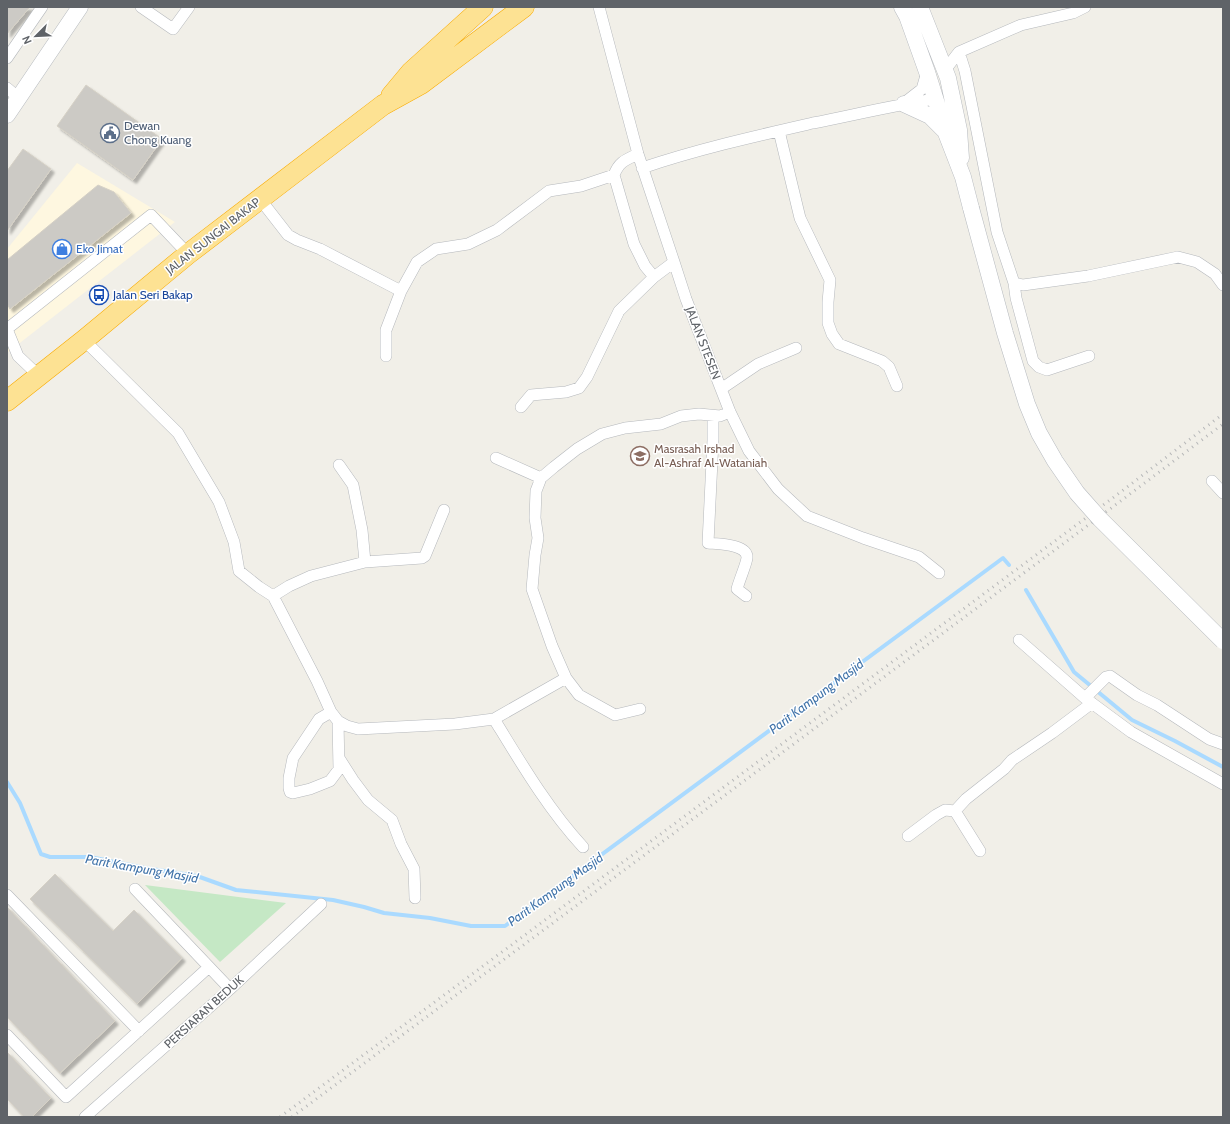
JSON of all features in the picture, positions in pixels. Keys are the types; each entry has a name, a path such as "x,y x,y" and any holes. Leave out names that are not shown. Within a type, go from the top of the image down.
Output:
{"highway":[{"name":"JALAN SUNGAI BAKAP","path":"428,68 456,31 483,7"},
{"name":"JALAN SUNGAI BAKAP","path":"7,401 188,254 383,105 411,72 428,68 467,50 524,7"}],"street":[{"path":"7,58 42,7"},
{"path":"7,115 13,93 80,7"},
{"path":"141,7 173,29 190,7"},
{"path":"902,7 907,16 927,72 946,133 963,177 1005,333 1027,404 1039,433 1054,461 1077,494 1100,519 1223,641"},
{"path":"920,7 946,74 959,130 963,177"},
{"path":"936,48 959,52 1021,25 1073,13 1085,7"},
{"name":"JALAN STESEN","path":"598,8 642,168 674,262 721,389 748,451 778,489 807,516 863,538 919,557 939,573"},
{"path":"936,99 946,74 959,52"},
{"path":"959,52 997,232 1014,283 1016,298 1033,361 1039,367 1047,370 1089,356"},
{"path":"904,104 922,90 927,72"},
{"path":"642,168 670,159 779,131 904,104 936,99"},
{"path":"904,104 930,116 946,133"},
{"path":"779,131 800,218 830,280 828,323 832,334 839,344 886,364 897,386"},
{"path":"638,154 625,160 618,167 614,176 634,244 645,266 654,277"},
{"path":"386,356 386,330 401,291 417,262 436,249 468,244 497,230 549,191 581,186 614,176"},
{"path":"260,199 288,235 320,249 401,291"},
{"path":"38,375 18,356 7,329 151,215 188,254"},
{"path":"1014,283 1023,285 1088,276 1178,257 1197,262 1215,274 1223,285"},
{"path":"521,407 531,395 566,392 579,388 587,377 619,311 654,277 674,262"},
{"path":"84,340 178,433 219,502 234,542 239,571 273,596 317,681 331,712 338,721 347,726 358,729 456,724 494,720 566,678"},
{"path":"721,389 758,364 796,348"},
{"path":"640,709 615,716 579,695 566,678 552,646 532,589 538,538 535,518 536,491 541,478 577,449 602,434 625,428 661,424 681,416 699,414 720,416 730,412"},
{"path":"713,416 708,543 738,547 745,552 747,557 737,589 746,596"},
{"path":"496,458 541,478"},
{"path":"339,465 353,485 362,530 365,562"},
{"path":"1212,481 1223,493"},
{"path":"273,596 289,586 311,576 365,562 422,558 425,556 444,510"},
{"path":"1019,640 1093,694 1131,732 1223,784"},
{"path":"955,811 966,799 1004,769 1012,760 1052,733 1093,694 1106,677 1110,676 1137,695 1157,704 1209,740 1223,744"},
{"path":"331,712 319,720 293,758 289,778 290,792 293,793 310,789 330,781 339,769 338,721"},
{"path":"494,720 550,805 570,833 583,847"},
{"path":"339,757 353,780 368,800 392,820 401,844 414,869 415,898"},
{"path":"908,836 945,810 955,811"},
{"path":"955,811 980,851"},
{"path":"135,889 230,989"},
{"path":"7,895 139,1031"},
{"name":"PERSIARAN BEDUK","path":"84,1117 230,989 321,904"},
{"path":"7,1035 66,1097 209,968"}],"shaded area":[{"path":"77,163 175,222 7,353 7,249"}],"green space":[{"path":"145,885 286,903 220,962"}],"building":[{"path":"7,7 30,7 7,34"},
{"name":"Dewan Chong Kuang","path":"86,85 162,139 133,180 57,126"},
{"path":"23,149 51,169 7,231 7,171"},
{"path":"98,185 114,192 131,213 10,309 7,304 7,260"},
{"path":"55,874 113,931 134,910 182,958 137,1004 30,899"},
{"path":"7,907 115,1021 60,1073 7,1017"},
{"path":"7,1052 51,1098 32,1117 24,1117 7,1099"}],"waterway":[{"name":"Parit Kampung Masjid","path":"7,782 20,803 41,854 50,857 90,857 145,868 197,876 236,890 333,900 384,913 430,918 471,926 505,926 1003,558 1009,565"},
{"name":"Parit Kampung Masjid","path":"1026,590 1074,672 1132,720 1223,767"}],"railway":[{"path":"280,1117 1114,497 1223,414"},
{"path":"292,1117 1223,424"}],"place":[{"name":"Dewan Chong Kuang","path":"110,133"},
{"name":"Eko Jimat","path":"62,249"},
{"name":"Jalan Seri Bakap","path":"99,295"},
{"name":"Masrasah Irshad Al-Ashraf Al-Wataniah","path":"640,456"}]}
